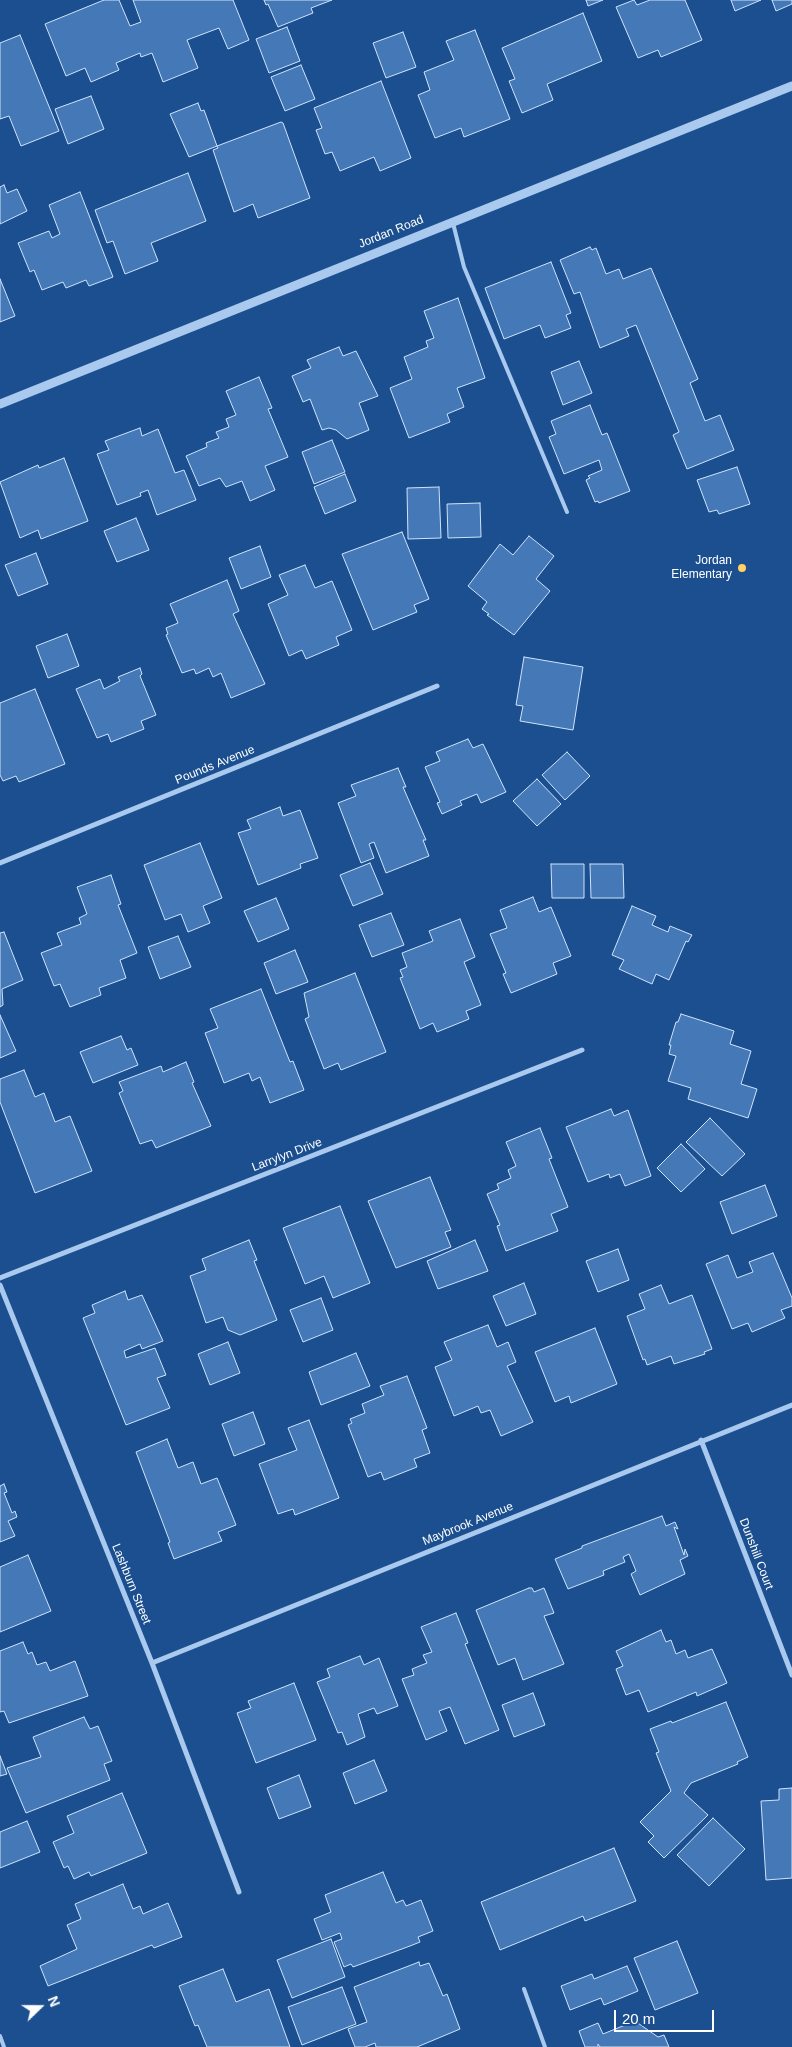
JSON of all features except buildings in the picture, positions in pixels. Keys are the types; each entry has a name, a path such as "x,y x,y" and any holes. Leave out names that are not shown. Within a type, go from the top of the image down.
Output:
{"street":[{"name":"Jordan Road","path":"0,404 792,86"},
{"name":"Pounds Avenue","path":"0,863 437,686"},
{"name":"Larrylyn Drive","path":"0,1278 582,1050"},
{"name":"Lashburn Street","path":"0,1285 152,1663 239,1892"},
{"name":"Maybrook Avenue","path":"152,1663 701,1440 792,1405"},
{"name":"Dunshill Court","path":"701,1440 792,1675"}],"lane":[{"path":"452,221 464,268 567,512"},
{"path":"524,1990 545,2047"},
{"path":"0,2036 4,2047"}],"place":[{"name":"Jordan Elementary","path":"742,568"}]}
